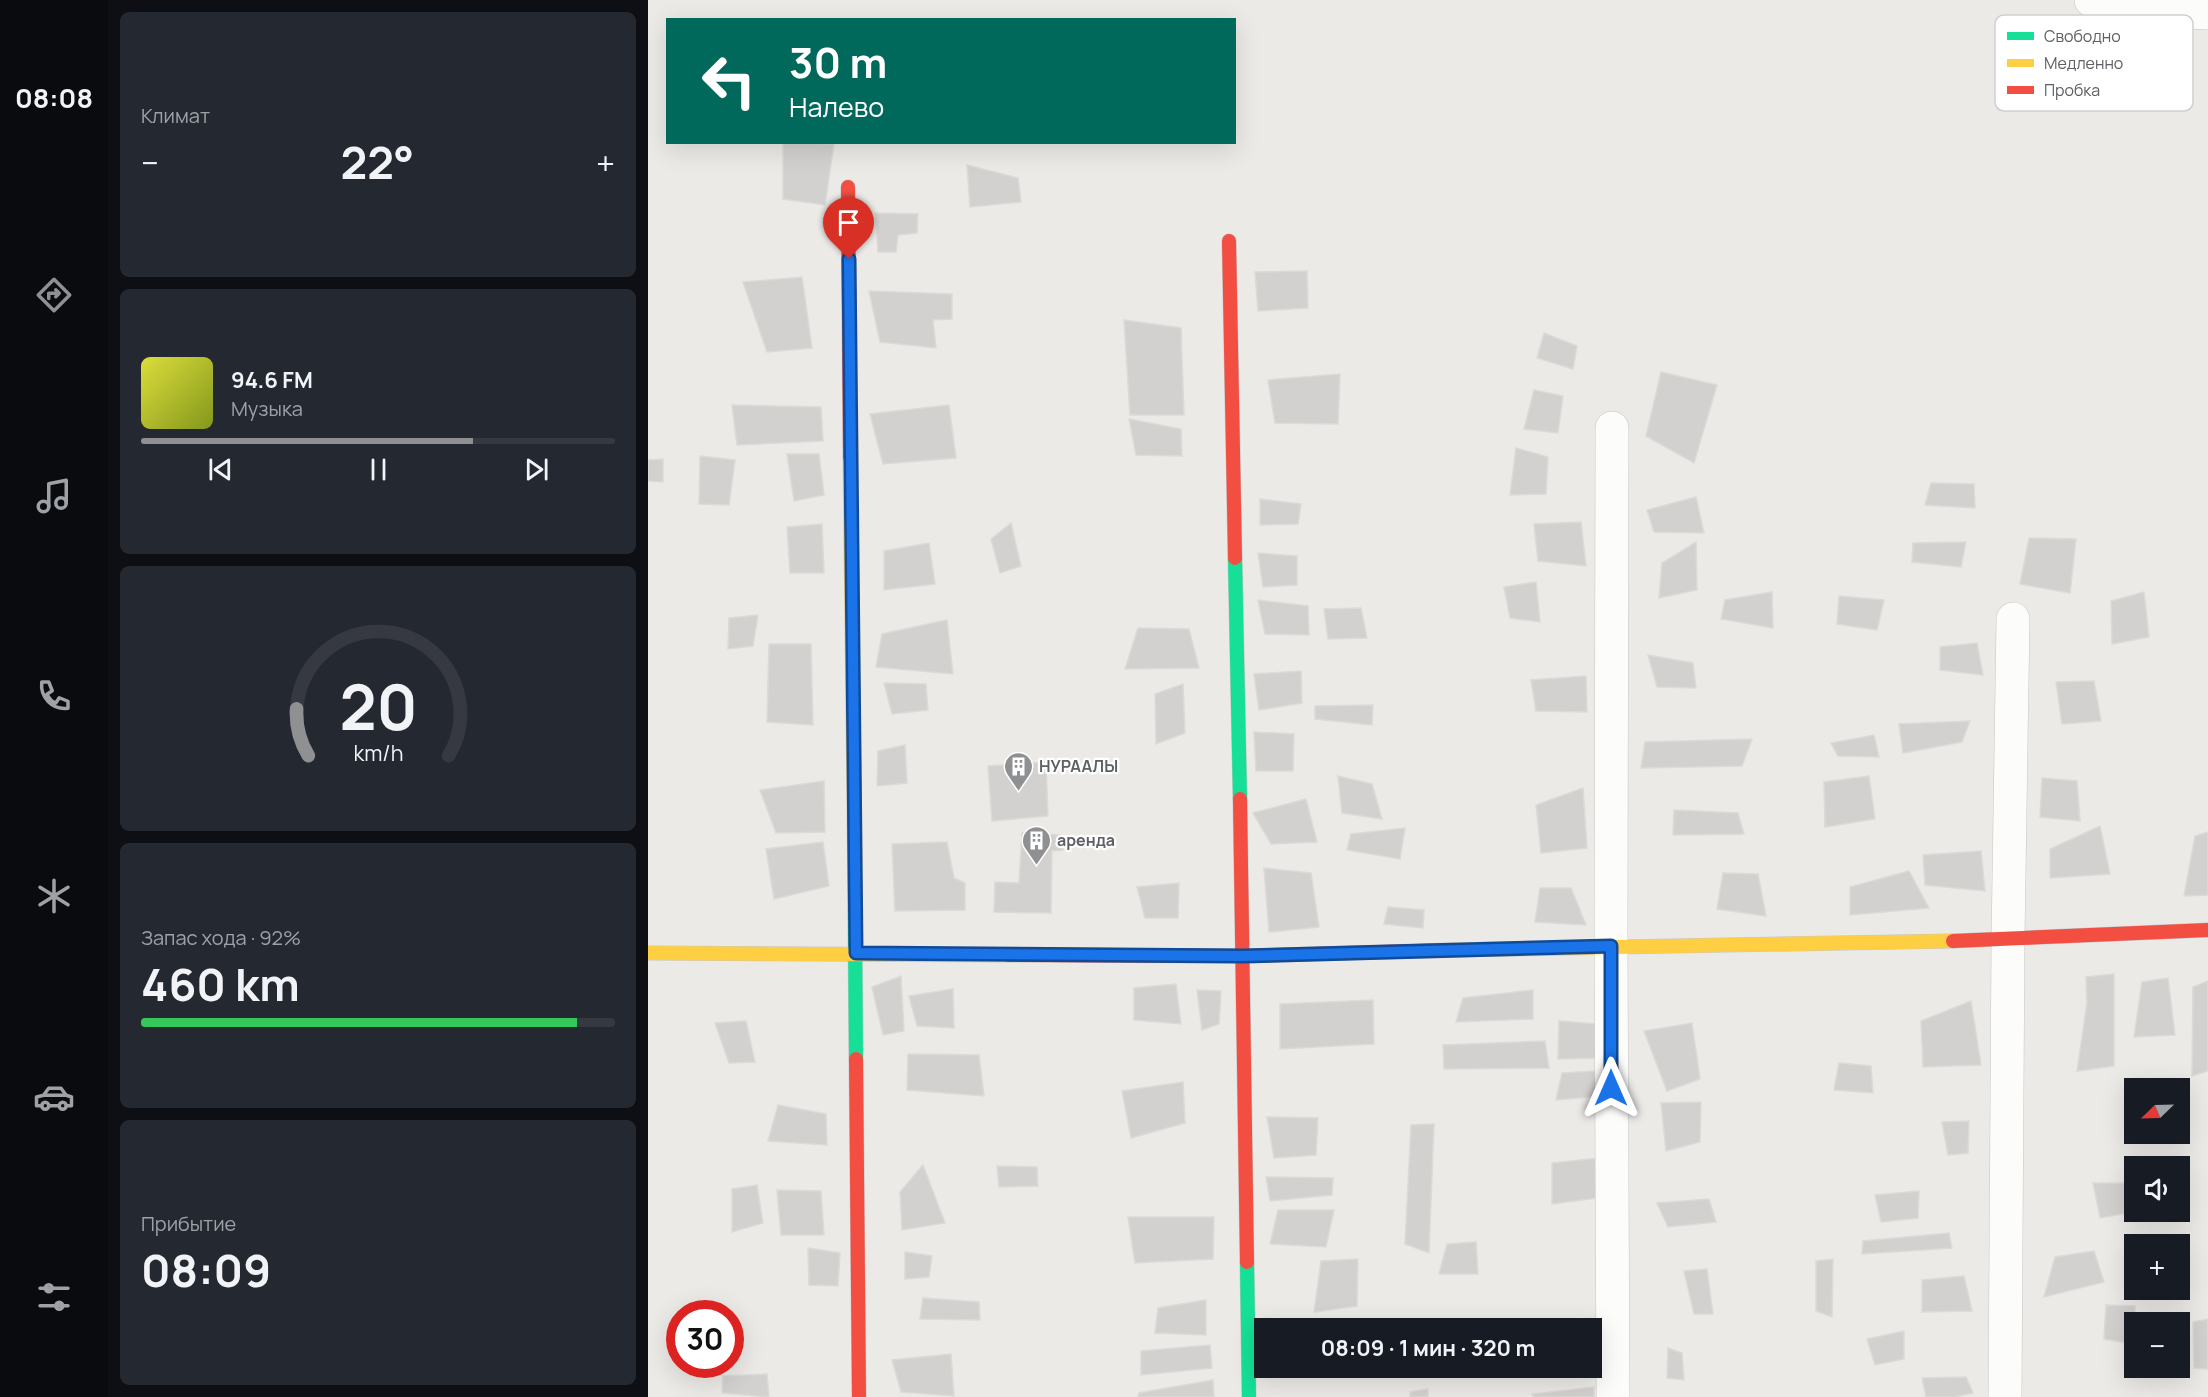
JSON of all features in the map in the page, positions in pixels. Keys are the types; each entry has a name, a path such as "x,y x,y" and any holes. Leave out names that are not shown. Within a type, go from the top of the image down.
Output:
{"street":[{"path":"2091,0 2170,11 2208,13"},
{"path":"848,187 859,1397"},
{"path":"1228,242 1243,956 1249,1397"},
{"path":"1612,428 1613,1397"},
{"path":"2005,1397 2013,619"},
{"path":"648,953 1243,956 1611,946 2008,940 2208,930"}],"building":[{"path":"783,144 834,144 825,205 783,199"},
{"path":"967,165 1018,178 1021,202 970,207"},
{"path":"875,213 918,214 917,233 898,235 896,252 878,252"},
{"path":"1307,271 1308,308 1258,311 1255,272"},
{"path":"802,277 812,348 767,352 743,282"},
{"path":"869,291 952,294 952,319 933,320 936,348 880,342"},
{"path":"1124,320 1181,328 1184,415 1130,415"},
{"path":"1544,333 1577,346 1573,369 1537,358"},
{"path":"1661,372 1717,385 1694,463 1646,436"},
{"path":"1340,374 1338,424 1275,423 1268,380"},
{"path":"1534,390 1563,396 1558,433 1524,429"},
{"path":"732,405 821,407 823,441 737,445"},
{"path":"949,405 956,458 883,464 870,414"},
{"path":"1129,419 1181,429 1182,456 1136,455"},
{"path":"1516,448 1548,457 1546,494 1510,495"},
{"path":"787,454 819,454 824,495 794,501"},
{"path":"700,456 735,460 729,505 699,504"},
{"path":"663,459 663,482 648,481 648,460"},
{"path":"1931,483 1974,484 1975,508 1925,505"},
{"path":"1696,497 1704,533 1654,532 1647,510"},
{"path":"1260,499 1301,504 1298,524 1260,525"},
{"path":"1581,522 1586,566 1538,561 1534,524"},
{"path":"1011,523 1021,566 1000,573 991,539"},
{"path":"822,524 824,573 790,573 787,527"},
{"path":"2029,538 2076,539 2070,593 2020,584"},
{"path":"1696,542 1697,590 1659,598 1662,563"},
{"path":"1966,542 1961,567 1912,562 1913,543"},
{"path":"929,543 935,584 884,590 884,551"},
{"path":"1258,553 1297,556 1297,585 1263,587"},
{"path":"1536,582 1540,622 1510,618 1504,587"},
{"path":"1772,592 1773,628 1721,619 1725,600"},
{"path":"2144,592 2149,637 2112,644 2111,601"},
{"path":"1839,596 1884,600 1877,630 1837,624"},
{"path":"1258,600 1308,606 1309,635 1265,634"},
{"path":"1361,608 1367,638 1328,639 1324,609"},
{"path":"758,615 753,646 728,649 729,618"},
{"path":"947,620 953,674 876,667 882,634"},
{"path":"1138,628 1189,629 1199,668 1125,669"},
{"path":"1977,643 1983,675 1940,670 1940,647"},
{"path":"769,644 811,644 813,725 767,722"},
{"path":"1648,655 1693,663 1696,688 1657,687"},
{"path":"1301,671 1302,703 1259,710 1254,674"},
{"path":"1586,676 1587,712 1536,711 1531,680"},
{"path":"2094,681 2101,721 2062,724 2056,682"},
{"path":"884,683 926,684 928,710 892,714"},
{"path":"1183,684 1185,733 1156,744 1155,694"},
{"path":"1373,705 1372,725 1315,719 1315,706"},
{"path":"1970,721 1962,742 1903,753 1899,724"},
{"path":"1254,732 1294,734 1293,771 1256,771"},
{"path":"1874,735 1879,757 1838,756 1831,743"},
{"path":"1752,739 1742,766 1641,768 1645,742"},
{"path":"905,745 907,783 877,786 878,751"},
{"name":"НУРААЛЫ","path":"1046,762 1048,816 992,821 988,766"},
{"path":"1338,776 1372,784 1382,819 1342,813"},
{"path":"1869,776 1875,819 1825,827 1824,782"},
{"path":"2042,778 2077,781 2080,821 2040,817"},
{"path":"824,781 825,832 776,833 760,790"},
{"path":"1583,788 1587,848 1541,853 1536,805"},
{"path":"1306,799 1317,842 1271,844 1253,813"},
{"path":"1674,810 1738,813 1744,834 1673,835"},
{"path":"2100,826 2110,874 2050,878 2050,849"},
{"path":"1405,828 1400,859 1347,850 1351,834"},
{"path":"2208,832 2208,895 2184,896 2195,836"},
{"name":"аренда","path":"1022,833 1061,835 1063,850 1052,851 1051,913 994,912 995,882 1019,883"},
{"path":"823,842 829,886 774,899 766,849"},
{"path":"947,842 954,878 965,883 965,910 895,911 892,844"},
{"path":"1981,851 1985,891 1925,885 1923,855"},
{"path":"1264,868 1311,873 1319,927 1269,932"},
{"path":"1909,871 1929,908 1850,915 1850,887"},
{"path":"1723,873 1758,874 1766,916 1717,909"},
{"path":"1179,883 1178,918 1145,918 1137,887"},
{"path":"1540,888 1571,888 1586,925 1535,922"},
{"path":"1388,907 1424,910 1423,928 1384,924"},
{"path":"2114,974 2114,1066 2077,1071 2087,1003 2086,977"},
{"path":"901,976 904,1031 883,1035 872,987"},
{"path":"2168,978 2175,1035 2134,1037 2142,982"},
{"path":"2208,981 2208,1071 2192,1076 2193,987"},
{"path":"1176,984 1181,1024 1134,1020 1134,988"},
{"path":"953,989 954,1028 917,1026 909,996"},
{"path":"1197,990 1221,991 1219,1024 1202,1030"},
{"path":"1533,990 1533,1019 1456,1022 1463,998"},
{"path":"1373,1000 1374,1044 1280,1049 1280,1004"},
{"path":"1971,1001 1981,1065 1923,1067 1921,1021"},
{"path":"746,1021 755,1062 729,1063 715,1023"},
{"path":"1559,1021 1596,1024 1597,1058 1558,1059"},
{"path":"1692,1023 1700,1079 1667,1091 1644,1031"},
{"path":"1545,1041 1549,1068 1444,1069 1443,1045"},
{"path":"908,1054 979,1055 984,1096 907,1090"},
{"path":"1839,1063 1871,1066 1873,1093 1834,1090"},
{"path":"1596,1071 1600,1096 1556,1100 1562,1073"},
{"path":"1183,1082 1185,1123 1131,1138 1122,1091"},
{"path":"1701,1102 1700,1142 1666,1151 1661,1103"},
{"path":"778,1105 826,1114 827,1145 768,1141"},
{"path":"1267,1117 1318,1118 1316,1155 1274,1158"},
{"path":"1969,1121 1968,1153 1948,1155 1942,1122"},
{"path":"1434,1124 1429,1253 1405,1244 1411,1125"},
{"path":"1599,1158 1597,1198 1552,1204 1552,1163"},
{"path":"923,1165 945,1223 902,1230 900,1192"},
{"path":"997,1166 1037,1167 1038,1186 999,1187"},
{"path":"1266,1177 1333,1178 1332,1195 1270,1201"},
{"path":"2093,1183 2124,1183 2124,1214 2100,1218"},
{"path":"757,1185 763,1223 732,1232 732,1189"},
{"path":"777,1190 821,1191 824,1235 781,1235"},
{"path":"1919,1191 1918,1218 1881,1222 1875,1195"},
{"path":"1709,1199 1716,1222 1668,1227 1657,1203"},
{"path":"1278,1210 1334,1210 1326,1247 1270,1244"},
{"path":"1128,1217 1214,1217 1213,1259 1135,1263"},
{"path":"1949,1233 1952,1248 1862,1254 1863,1241"},
{"path":"1476,1242 1478,1274 1439,1274 1447,1244"},
{"path":"808,1248 840,1253 838,1286 809,1285"},
{"path":"2094,1251 2104,1282 2044,1297 2055,1257"},
{"path":"905,1252 932,1256 929,1277 905,1279"},
{"path":"1358,1259 1357,1306 1314,1312 1321,1261"},
{"path":"1833,1259 1832,1317 1816,1311 1816,1261"},
{"path":"1707,1269 1713,1314 1694,1314 1684,1271"},
{"path":"1964,1276 1972,1311 1922,1312 1922,1280"},
{"path":"923,1298 979,1302 980,1320 920,1319"},
{"path":"1206,1300 1206,1335 1155,1333 1158,1308"},
{"path":"2106,1305 2135,1306 2135,1312 2124,1312 2124,1342 2104,1339"},
{"path":"2208,1319 2208,1369 2194,1368 2193,1322"},
{"path":"1904,1331 1904,1359 1875,1365 1867,1339"},
{"path":"1210,1345 1212,1368 1141,1375 1141,1351"},
{"path":"1668,1348 1682,1353 1684,1380 1667,1378"},
{"path":"951,1354 954,1396 901,1392 892,1360"},
{"path":"767,1374 769,1397 722,1393 723,1378 744,1378 744,1375"},
{"path":"1966,1377 1973,1393 1955,1397 1926,1397 1922,1378"},
{"path":"1213,1380 1214,1397 1138,1397 1139,1393"},
{"path":"1594,1387 1594,1397 1534,1397 1532,1394"},
{"path":"1428,1389 1428,1397 1410,1397 1410,1392"}],"traffic: fast":[{"path":"1235,558 1240,799"},
{"path":"854,800 856,1059"},
{"path":"1247,1262 1249,1397"}],"traffic: slow":[{"path":"850,457 854,800"},
{"path":"1449,950 1953,941"},
{"path":"648,953 1009,955"}],"traffic: jam":[{"path":"848,187 850,457"},
{"path":"1229,241 1235,558"},
{"path":"1240,799 1247,1262"},
{"path":"1953,941 2208,930"},
{"path":"1009,955 1243,956 1449,950"},
{"path":"856,1059 859,1397"}],"place":[{"name":"НУРААЛЫ","path":"1018,792"},
{"name":"аренда","path":"1036,866"}],"route":[{"path":"849,259 856,953 1243,956 1611,946 1611,1088"}]}
